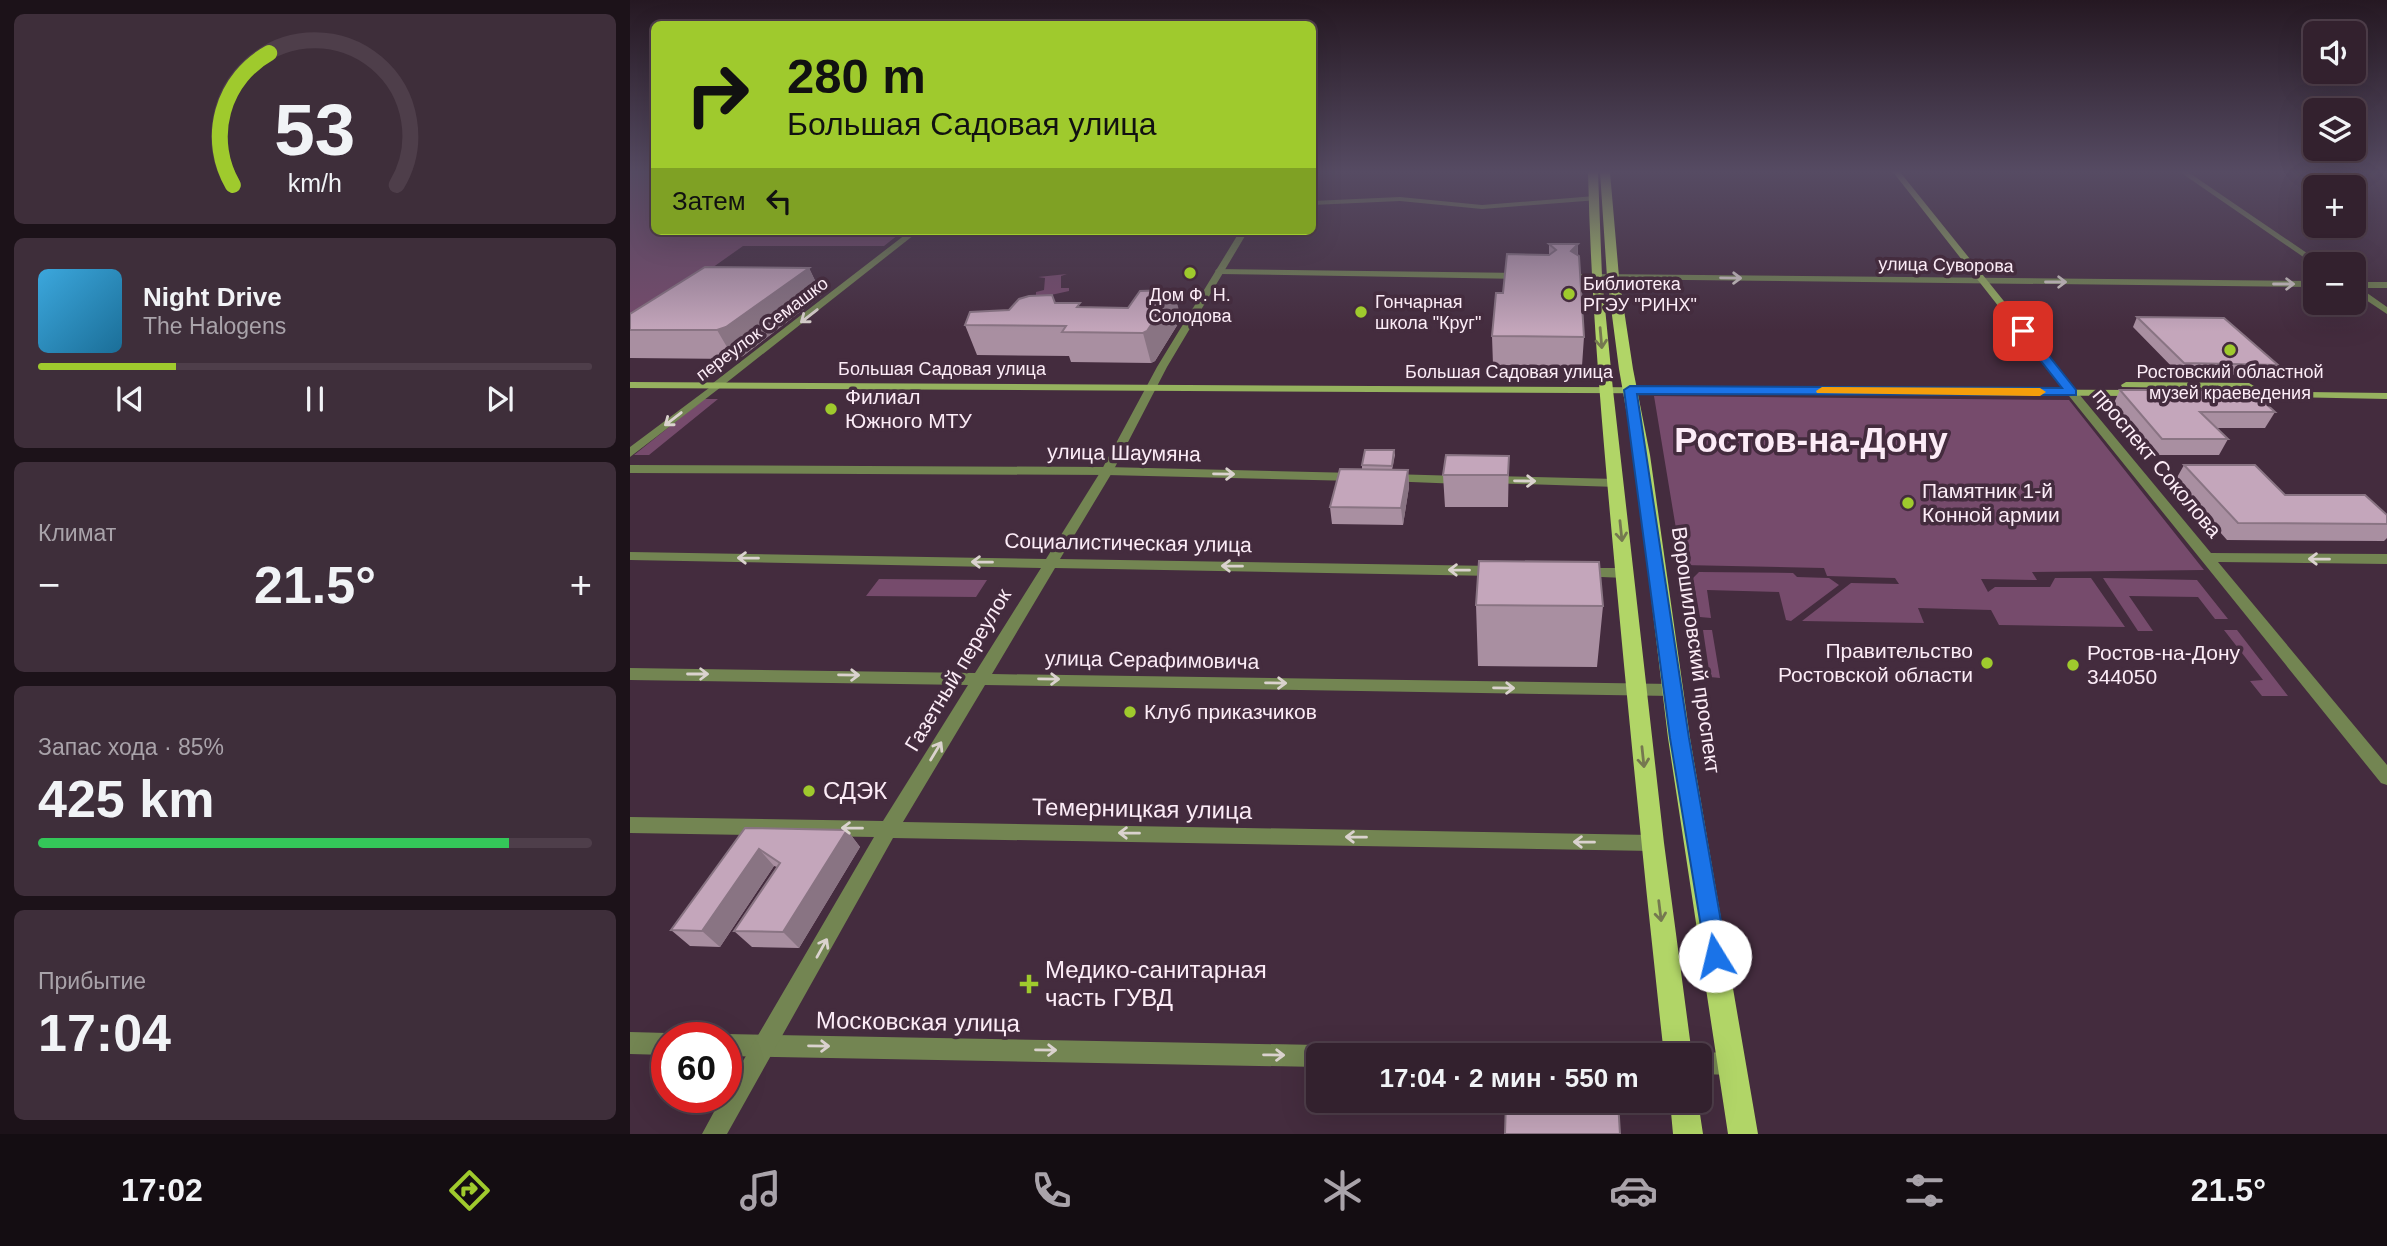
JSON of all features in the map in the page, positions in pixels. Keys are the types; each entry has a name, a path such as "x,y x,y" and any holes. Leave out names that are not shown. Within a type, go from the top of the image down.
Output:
{"main road":[{"path":"1595,225 1596,277 1636,690 1677,1043"},
{"name":"Ворошиловский проспект","path":"1610,225 1614,277 1672,690 1743,1134"},
{"name":"проспект Соколова","path":"1938,225 2068,388"},
{"name":"Большая Садовая улица","path":"630,377 1153,384"},
{"name":"Большая Садовая улица","path":"630,385 2387,387"},
{"name":"Большая Садовая улица","path":"2068,388 2387,396"},
{"path":"1685,1113 1688,1134"}],"street":[{"path":"2261,225 2303,253"},
{"name":"переулок Семашко","path":"630,453 910,235"},
{"name":"Газетный переулок","path":"714,1134 889,828 1107,471 1153,384 1242,235"},
{"path":"1220,271 1535,276"},
{"name":"улица Суворова","path":"1577,277 2303,284"},
{"path":"2366,286 2387,285"},
{"path":"2366,295 2387,311"},
{"name":"проспект Соколова","path":"2068,388 2387,778"},
{"name":"улица Шаумяна","path":"630,469 1107,471 1616,483"},
{"name":"Социалистическая улица","path":"630,556 1512,571"},
{"path":"2208,557 2387,559"},
{"path":"1567,572 1626,573"},
{"name":"улица Серафимовича","path":"630,674 981,677 1672,690"},
{"name":"Темерницкая улица","path":"630,825 1652,844"},
{"path":"630,1043 651,1044"},
{"name":"Московская улица","path":"742,1045 1306,1056"},
{"path":"1712,1063 1733,1064"}],"shaded area":[{"path":"630,225 651,225 651,235 898,235 884,246 743,246 630,326"},
{"path":"1067,274 1061,276 1061,288 1069,288 1069,291 1042,297 1036,295 1036,292 1044,290 1045,278 1038,277"},
{"path":"1654,396 2069,400 2204,570 2032,572 2037,580 1981,579 1988,592 1995,587 2050,587 2055,578 2091,578 2125,627 1999,625 1991,610 1918,608 1924,623 1802,621 1851,583 1899,584 1895,578 1827,576 1824,568 1682,565"},
{"path":"704,399 718,399 649,455 634,455"},
{"path":"1699,572 1793,573 1797,577 1829,578 1839,585 1791,621 1786,620 1779,592 1707,590 1711,618 1700,617 1693,578"},
{"path":"2103,578 2197,580 2228,619 2215,619 2198,597 2129,596 2153,631 2138,631"},
{"path":"879,579 987,580 976,597 866,596"},
{"path":"1703,630 1712,630 1720,678 1710,677"},
{"path":"2224,630 2237,630 2288,696 2262,696 2250,681 2263,680"}],"building":[{"path":"1549,244 1578,244 1571,251 1579,256 1584,337 1492,336 1496,293 1503,293 1507,254 1549,255 1556,250"},
{"path":"705,267 809,268 726,327 717,330 630,330 630,314"},
{"path":"1174,290 1143,333 1062,332 1066,326 965,325 970,312 1009,310 1019,299 1029,296 1052,295 1055,303 1080,303 1077,307 1128,308 1140,291"},
{"path":"2137,317 2224,318 2278,365 2184,363"},
{"path":"2120,390 2251,390 2275,412 2200,412 2228,439 2162,439"},
{"path":"1365,450 1394,450 1392,466 1362,465"},
{"path":"1446,455 1509,456 1508,475 1443,475"},
{"path":"2184,465 2255,465 2285,495 2365,495 2387,515 2387,524 2238,523"},
{"path":"1340,469 1408,470 1401,508 1330,507"},
{"path":"1479,561 1599,562 1603,606 1476,605"},
{"path":"745,828 847,830 783,932 734,931 780,863 759,849 702,931 671,930"},
{"path":"1506,1113 1619,1113 1620,1134 1505,1134"}],"slow traffic":[{"path":"1822,391 2040,392"}],"place":[{"name":"Дом Ф. Н. Солодова","path":"1190,273"},
{"name":"Библиотека РГЭУ \"РИНХ\"","path":"1569,294"},
{"name":"Гончарная школа \"Круг\"","path":"1361,312"},
{"name":"Ростовский областной музей краеведения","path":"2230,350"},
{"name":"Филиал Южного МТУ","path":"831,409"},
{"name":"Памятник 1-й Конной армии","path":"1908,503"},
{"name":"Правительство Ростовской области","path":"1987,663"},
{"name":"Ростов-на-Дону 344050","path":"2073,665"},
{"name":"Клуб приказчиков","path":"1130,712"},
{"name":"СДЭК","path":"809,791"},
{"name":"Медико-санитарная часть ГУВД","path":"1029,984"}],"district":[{"name":"Ростов-на-Дону","path":"1811,440"}],"route":[{"path":"1715,956 1679,738 1642,455 1630,390 2071,392 2023,331"}]}
